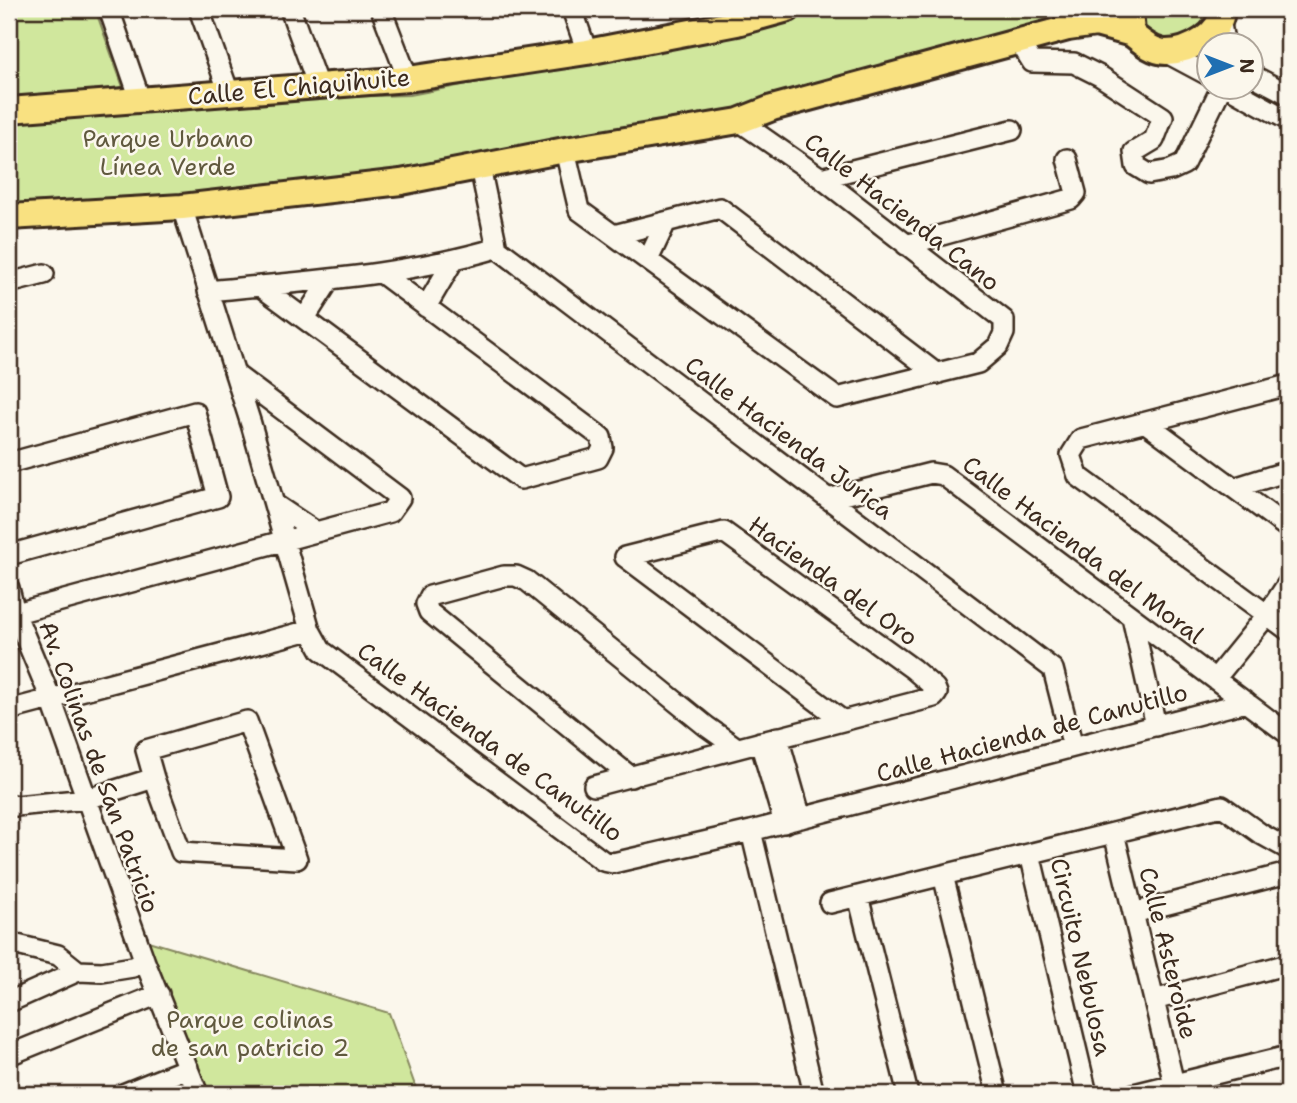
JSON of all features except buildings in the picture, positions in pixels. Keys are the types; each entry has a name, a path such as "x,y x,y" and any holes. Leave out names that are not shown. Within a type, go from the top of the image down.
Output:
{"main road":[{"name":"Calle El Chiquihuite","path":"9,110 408,79 587,52 737,23 788,9"},
{"path":"1096,24 1118,9"},
{"path":"1130,9 1132,34"},
{"path":"9,217 182,207 401,182 565,150 739,121 772,108 1068,27 1096,24 1132,34 1152,49 1165,52 1190,48 1203,40 1222,14"}],"street":[{"path":"109,9 140,99"},
{"path":"199,9 229,93"},
{"path":"290,9 318,86"},
{"path":"381,9 408,79"},
{"path":"572,9 587,52"},
{"path":"1222,14 1224,32"},
{"path":"1019,41 1032,62 1074,63 1100,76 1163,117 1154,140 1135,152 1136,166 1149,174 1171,170 1184,163 1214,102"},
{"path":"1165,52 1196,69"},
{"path":"1266,83 1288,94"},
{"path":"1255,102 1288,120"},
{"name":"Calle Hacienda Cano","path":"771,142 768,122 772,108"},
{"name":"Calle Hacienda Cano","path":"739,121 821,178 1004,320 1004,333 998,346 989,355 978,363 937,374"},
{"path":"821,178 1012,130"},
{"path":"565,150 579,210 837,398 937,374"},
{"path":"906,245 1071,200 1076,192 1068,159"},
{"path":"208,291 381,273 453,261 497,248 480,167"},
{"name":"Calle Hacienda de Canutillo","path":"182,207 251,424 310,630 321,650 603,861 613,863 751,831 1246,702"},
{"path":"614,235 720,208 937,374"},
{"path":"648,260 666,222"},
{"name":"Calle Hacienda Jurica","path":"497,248 1053,669 1073,747"},
{"path":"426,307 453,261"},
{"path":"260,286 521,480 598,458 603,448 601,437 381,273"},
{"path":"9,283 44,274"},
{"path":"305,318 330,279"},
{"path":"12,614 390,512 400,498 235,374"},
{"path":"1288,385 1082,439 1070,455 1077,476 1288,631"},
{"path":"251,424 275,404"},
{"path":"9,463 195,412 218,497 9,555"},
{"path":"1146,423 1288,528"},
{"path":"1234,488 1288,471"},
{"name":"Calle Hacienda del Moral","path":"828,499 930,472 943,475 1288,734"},
{"path":"274,504 316,532"},
{"name":"Hacienda del Oro","path":"724,532 913,669 935,688 937,693 842,720 812,698 625,557 724,532"},
{"path":"631,777 429,612 426,604 430,596 504,576 516,576 527,581 737,748"},
{"path":"1215,679 1267,615 1288,583"},
{"name":"Av. Colinas de San Patricio","path":"9,588 12,614 51,699 145,962 198,1094"},
{"path":"1132,617 1156,726"},
{"path":"9,710 310,630"},
{"name":"Hacienda del Oro","path":"904,703 913,669"},
{"path":"799,732 812,698"},
{"path":"594,786 842,720"},
{"path":"247,721 298,859 181,852 154,778 146,750 247,721"},
{"path":"699,758 706,726"},
{"path":"769,739 792,820"},
{"path":"9,804 16,806 87,799 154,778"},
{"name":"Circuito Nebulosa","path":"1087,1094 1030,854 1222,806 1261,834 1288,849"},
{"path":"751,831 814,1094"},
{"name":"Calle Asteroide","path":"1114,833 1174,1084"},
{"path":"830,903 1030,854"},
{"path":"1133,913 1288,873"},
{"path":"943,875 997,1094"},
{"path":"858,896 908,1094"},
{"path":"9,943 58,955 78,971"},
{"path":"9,1002 78,971 102,972 133,967 145,962"},
{"path":"1154,1000 1288,964"},
{"path":"9,1055 159,994"},
{"path":"1134,1094 1288,1056"},
{"path":"123,1094 188,1068"}],"green space":[{"path":"9,9 95,9 123,87 9,98"},
{"name":"Parque Urbano Línea Verde","path":"821,9 1213,9 1209,32 1196,32 1196,39 1157,51 1136,15 1110,10 730,112 441,166 181,199 9,210 9,119 231,100 410,95 706,39"},
{"name":"Parque colinas de san patricio 2","path":"148,941 389,1013 418,1094 209,1094"}]}
